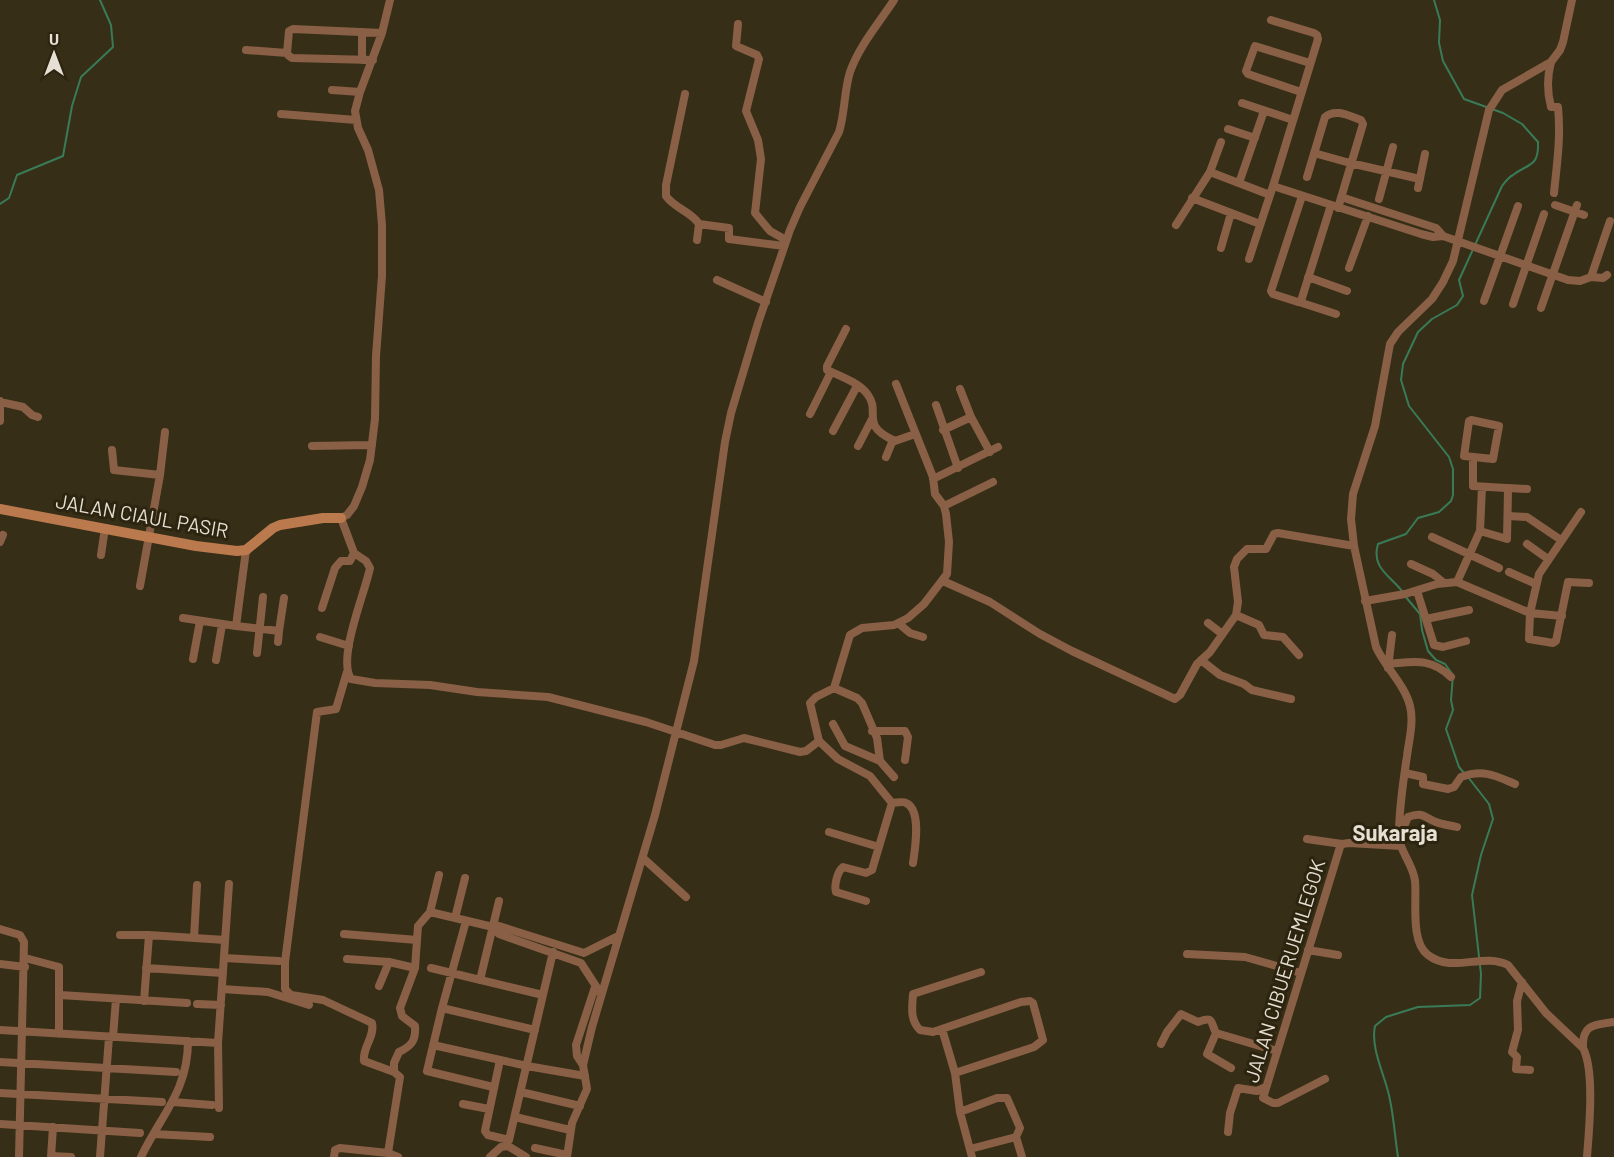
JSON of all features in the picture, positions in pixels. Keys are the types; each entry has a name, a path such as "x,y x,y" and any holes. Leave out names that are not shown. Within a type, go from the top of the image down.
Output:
{"street":[{"path":"388,1153 400,1077 394,1072 364,1061 363,1055 373,1029 372,1023 323,999 287,993 285,961 317,712 336,709 347,672 349,646 370,568 366,561 354,553 341,518 350,513 358,497 365,478 372,445 382,276 379,190 355,111 382,33 390,0"},
{"path":"536,1148 567,1156 574,1116 587,1089 584,1065 601,994 643,858 698,640 728,426 766,302 795,217 839,132 843,120 848,79 855,61 894,0"},
{"path":"1554,193 1560,131 1558,107 1551,107 1548,73 1551,62 1563,42 1572,0"},
{"path":"1249,259 1318,39 1317,35 1271,20"},
{"path":"738,24 736,46 757,55 759,59 746,111 758,140 760,159 755,213 770,231 785,243"},
{"path":"372,60 292,58 287,52 288,38 291,29 382,33"},
{"path":"362,32 362,60"},
{"path":"1301,92 1248,74 1246,71 1255,46 1310,63"},
{"path":"246,50 287,52"},
{"path":"1551,62 1509,85 1495,99 1484,126 1453,261 1432,299 1398,332 1388,351 1375,426 1353,494 1351,519 1354,546 1376,647 1406,694 1411,708 1399,831 1401,846 1414,873 1416,927 1423,950 1433,958 1447,964 1504,963 1552,1021 1583,1047 1587,1054 1589,1073 1587,1157"},
{"path":"332,90 360,92"},
{"path":"685,94 665,192 669,201 696,219 699,224 697,240"},
{"path":"1242,103 1293,120"},
{"path":"1239,183 1264,111"},
{"path":"1299,302 1334,206 1341,197 1363,124 1361,120 1330,113 1325,117 1307,177"},
{"path":"281,114 356,120"},
{"path":"1228,129 1255,138"},
{"path":"1176,225 1210,172 1221,142"},
{"path":"1379,199 1393,147"},
{"path":"1314,153 1420,178"},
{"path":"1418,188 1425,154"},
{"path":"1210,172 1270,195"},
{"path":"1272,186 1428,236 1443,236 1457,240 1573,281 1591,277 1603,278 1607,275"},
{"path":"1302,196 1271,292 1336,314"},
{"path":"1341,197 1436,228 1443,236"},
{"path":"1192,198 1260,224"},
{"path":"1556,205 1576,208 1584,215"},
{"path":"1484,301 1518,206"},
{"path":"1541,308 1576,208"},
{"path":"1221,248 1231,213"},
{"path":"1513,304 1544,214"},
{"path":"1349,268 1368,216"},
{"path":"1403,228 1407,218"},
{"path":"1591,277 1610,221"},
{"path":"699,224 728,227 728,238 730,239 785,243"},
{"path":"1308,277 1347,291"},
{"path":"717,280 766,302"},
{"path":"846,329 827,370 867,393 876,429 894,440 915,434"},
{"path":"810,414 831,372"},
{"path":"896,384 933,479 935,494 944,506 949,567 943,581 913,614 898,623 884,627 862,628 852,632 834,688 818,696 811,702 810,707 819,741 838,759 870,776 892,802 905,802 909,805 915,815 913,863"},
{"path":"833,431 857,386"},
{"path":"960,389 971,417 990,452"},
{"path":"0,421 0,402 23,407 32,415 39,417"},
{"path":"936,405 958,468"},
{"path":"943,430 971,417"},
{"path":"858,446 872,419"},
{"path":"1469,421 1499,426 1494,459 1473,458 1465,457 1464,454 1469,421"},
{"path":"140,586 160,475 165,432"},
{"path":"886,457 894,440"},
{"path":"312,446 372,445"},
{"path":"933,479 998,447"},
{"path":"112,450 114,470 160,475"},
{"path":"1473,458 1474,486 1527,489"},
{"path":"944,506 993,482"},
{"path":"1457,582 1480,531 1482,487"},
{"path":"1480,531 1507,539 1508,488"},
{"name":"JALAN CIAUL PASIR","path":"0,509 217,549 246,550 270,530 280,525 323,518 341,518"},
{"path":"1581,512 1539,574 1530,613 1528,637 1531,640 1555,642 1568,582 1589,583"},
{"path":"1508,516 1527,517 1562,540"},
{"path":"101,555 105,528"},
{"path":"943,581 990,602 1040,634 1072,651 1174,699 1180,695 1201,660 1210,652 1221,633 1236,615 1238,602 1234,567 1241,552 1247,549 1266,549 1274,534 1278,533 1354,546"},
{"path":"1432,537 1499,568"},
{"path":"1527,544 1548,559"},
{"path":"236,626 246,550"},
{"path":"322,608 335,568 341,561 349,561 354,553"},
{"path":"1411,564 1444,582"},
{"path":"1509,572 1536,584"},
{"path":"1365,602 1417,591 1444,582 1457,582 1530,613 1562,616"},
{"path":"1417,591 1434,645 1443,647 1466,641"},
{"path":"257,653 263,597"},
{"path":"278,642 284,598"},
{"path":"1426,619 1469,610"},
{"path":"1236,615 1259,625 1264,635 1283,637 1299,655"},
{"path":"183,618 279,631"},
{"path":"193,659 200,621"},
{"path":"1208,622 1221,633"},
{"path":"898,623 910,633 923,637"},
{"path":"216,660 222,625"},
{"path":"1388,667 1392,635"},
{"path":"320,637 349,646"},
{"path":"1201,660 1220,675 1252,690 1291,699"},
{"path":"1388,667 1423,661 1441,668 1451,677"},
{"path":"347,672 351,679 364,682 548,697 715,745 749,739 803,752 819,741"},
{"path":"834,688 857,698 866,709 872,731 877,738 880,761"},
{"path":"833,724 845,746 880,761 894,777"},
{"path":"872,731 905,731 908,737 905,760"},
{"path":"1405,773 1423,777 1423,784 1448,789 1454,787 1461,777 1470,774 1491,773 1515,784"},
{"path":"866,902 837,892 835,886 840,869 843,867 870,872 892,802"},
{"path":"1399,831 1403,829 1408,817 1413,815 1428,816 1435,822 1457,827"},
{"path":"828,832 879,847"},
{"path":"1307,839 1322,843 1342,844"},
{"name":"JALAN CIBUERUEMLEGOK","path":"1325,1079 1278,1103 1263,1098 1342,844 1401,846"},
{"path":"643,858 686,897"},
{"path":"394,1072 394,1063 399,1052 409,1047 415,1038 415,1026 400,1011 415,968 418,926 426,917 439,875"},
{"path":"455,918 465,878"},
{"path":"173,1102 215,1106 229,884"},
{"path":"194,938 197,885"},
{"path":"480,980 499,901"},
{"path":"426,917 455,918 493,927 499,926 584,953 616,937"},
{"path":"466,921 427,1069 428,1072 493,1087"},
{"path":"493,927 499,934 581,963 601,994"},
{"path":"0,928 20,935 24,942 24,1032 19,1157"},
{"path":"344,934 417,940"},
{"path":"120,935 225,940"},
{"path":"144,1000 148,935"},
{"path":"1308,951 1338,955"},
{"path":"500,1060 485,1125 488,1135 509,1140 553,952"},
{"path":"581,963 584,953"},
{"path":"1187,954 1245,957 1301,973"},
{"path":"224,958 279,961"},
{"path":"347,959 389,962 415,968"},
{"path":"379,986 389,962"},
{"path":"0,964 25,963 59,967 60,1034"},
{"path":"146,968 223,973"},
{"path":"430,968 543,995"},
{"path":"955,1073 1042,1043 1043,1037 1033,1003 1030,1001 942,1029 926,1032 915,1025 912,1011 913,994 981,972"},
{"path":"1522,982 1517,1001 1518,1030 1512,1052 1517,1057 1516,1069 1530,1070"},
{"path":"584,1065 577,1056 576,1045 595,987"},
{"path":"222,989 268,992 309,1005"},
{"path":"60,995 187,1003"},
{"path":"100,1157 106,1069 116,999"},
{"path":"196,1004 221,1005"},
{"path":"442,1008 535,1030"},
{"path":"1161,1044 1181,1014 1198,1022 1204,1019 1210,1020 1213,1022 1216,1033 1207,1054 1231,1068"},
{"path":"1583,1047 1583,1036 1586,1030 1614,1022"},
{"path":"942,1029 955,1073 960,1112 971,1153 1016,1137"},
{"path":"0,1030 218,1043"},
{"path":"1216,1033 1277,1051"},
{"path":"141,1157 173,1102 185,1075 188,1041"},
{"path":"433,1045 585,1076"},
{"path":"0,1062 176,1072"},
{"path":"1228,1132 1230,1113 1238,1088 1257,1092 1266,1087"},
{"path":"521,1092 580,1106"},
{"path":"0,1093 162,1102"},
{"path":"960,1112 993,1099 1005,1097 1010,1102 1020,1128 1016,1137 1022,1157"},
{"path":"463,1104 489,1109"},
{"path":"515,1118 570,1130"},
{"path":"0,1124 140,1133"},
{"path":"53,1127 51,1156 71,1157"},
{"path":"154,1134 210,1137"},
{"path":"490,1157 501,1148 508,1146 526,1157"},
{"path":"334,1157 335,1150 339,1148 388,1153 398,1157"}],"waterway":[{"path":"0,204 9,198 17,175 63,156 72,106 81,77 113,47 111,25 100,0"},
{"path":"1402,591 1379,565 1376,552 1378,544 1406,534 1418,518 1439,512 1451,501 1453,495 1453,469 1449,457 1409,406 1401,380 1403,364 1418,332 1432,319 1457,305 1463,296 1459,280 1502,186 1510,177 1531,164 1538,150 1538,142 1522,124 1503,113 1464,99 1443,61 1439,43 1440,20 1434,0"},
{"path":"1405,596 1420,614 1428,651 1436,660 1445,664 1453,675 1451,700 1453,710 1446,729 1459,767 1464,773"},
{"path":"1398,1157 1393,1114 1376,1053 1375,1026 1386,1017 1418,1007 1470,1005 1480,998 1481,974 1472,895 1481,855 1493,819 1489,804 1468,777"}],"district":[{"name":"Sukaraja","path":"1395,833"}]}
